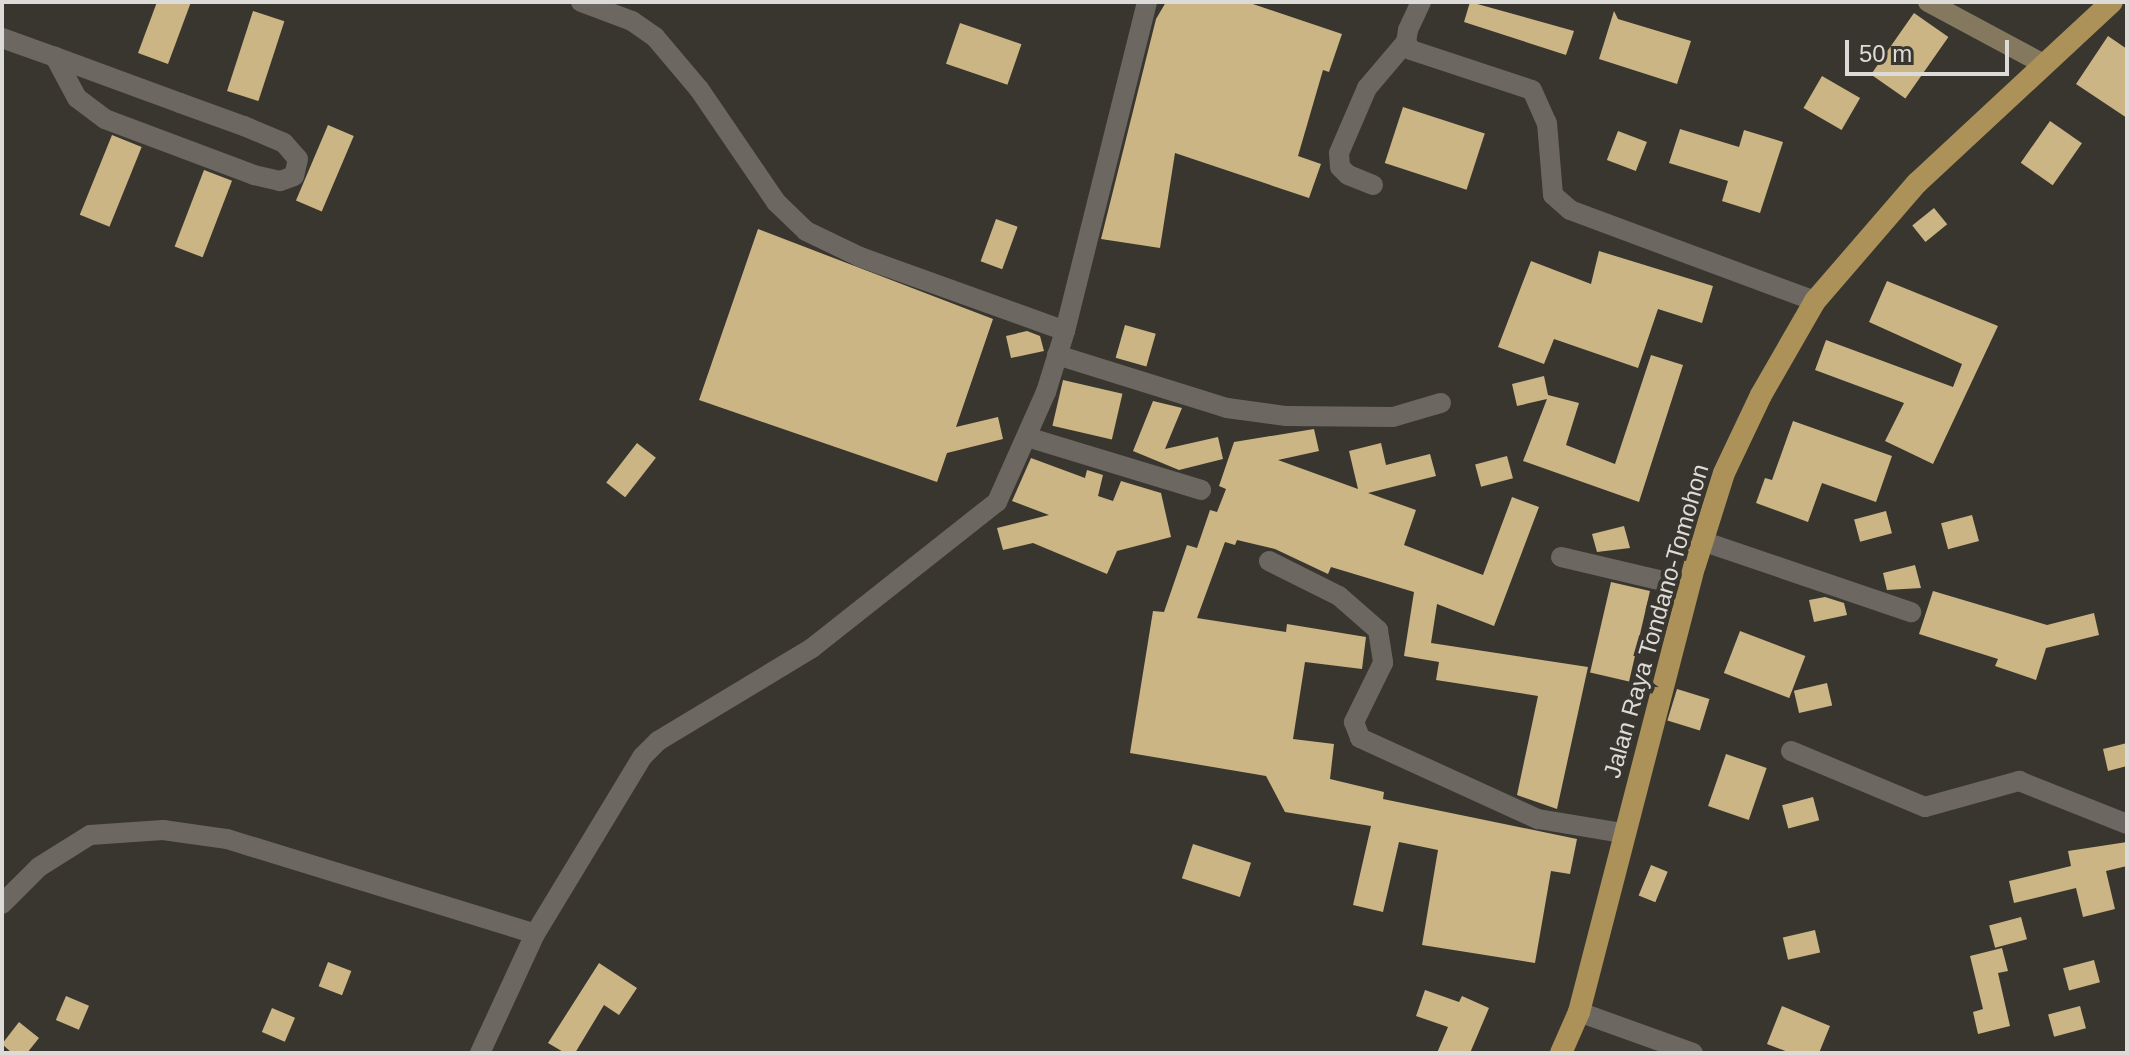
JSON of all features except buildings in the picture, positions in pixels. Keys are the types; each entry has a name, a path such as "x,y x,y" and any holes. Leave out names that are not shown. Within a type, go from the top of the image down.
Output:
{"highway":[{"name":"Jalan Raya Tondano-Tomohon","path":"1561,1053 1579,1012 1689,587 1724,473 1815,301 1917,183 2042,63 2112,2"}],"main road":[{"path":"1928,2 2042,63"}],"street":[{"path":"581,2 632,21 655,37 699,89 776,202 806,231 928,284 1065,331"},
{"path":"480,1053 535,934 607,807 650,749 812,648 997,502 1027,437 1065,331 1147,2"},
{"path":"1373,185 1348,175 1339,153 1367,88 1406,42 1421,2"},
{"path":"2,38 55,57 284,143 298,159 294,176 280,181 254,175 105,119 77,98 55,57"},
{"path":"1406,42 1411,50 1532,90 1547,123 1553,195 1570,210 1815,301"},
{"path":"1057,355 1227,408 1286,416 1393,417 1441,403"},
{"path":"1027,437 1201,490"},
{"path":"1702,541 1911,612"},
{"path":"1561,557 1689,587"},
{"path":"1269,561 1339,596 1378,630 1383,663 1354,722 1360,738 1538,819 1623,833"},
{"path":"1791,751 1925,807 2019,781 2127,824"},
{"path":"2,904 39,867 90,835 163,830 227,839 535,934"},
{"path":"1579,1012 1693,1053"}]}
